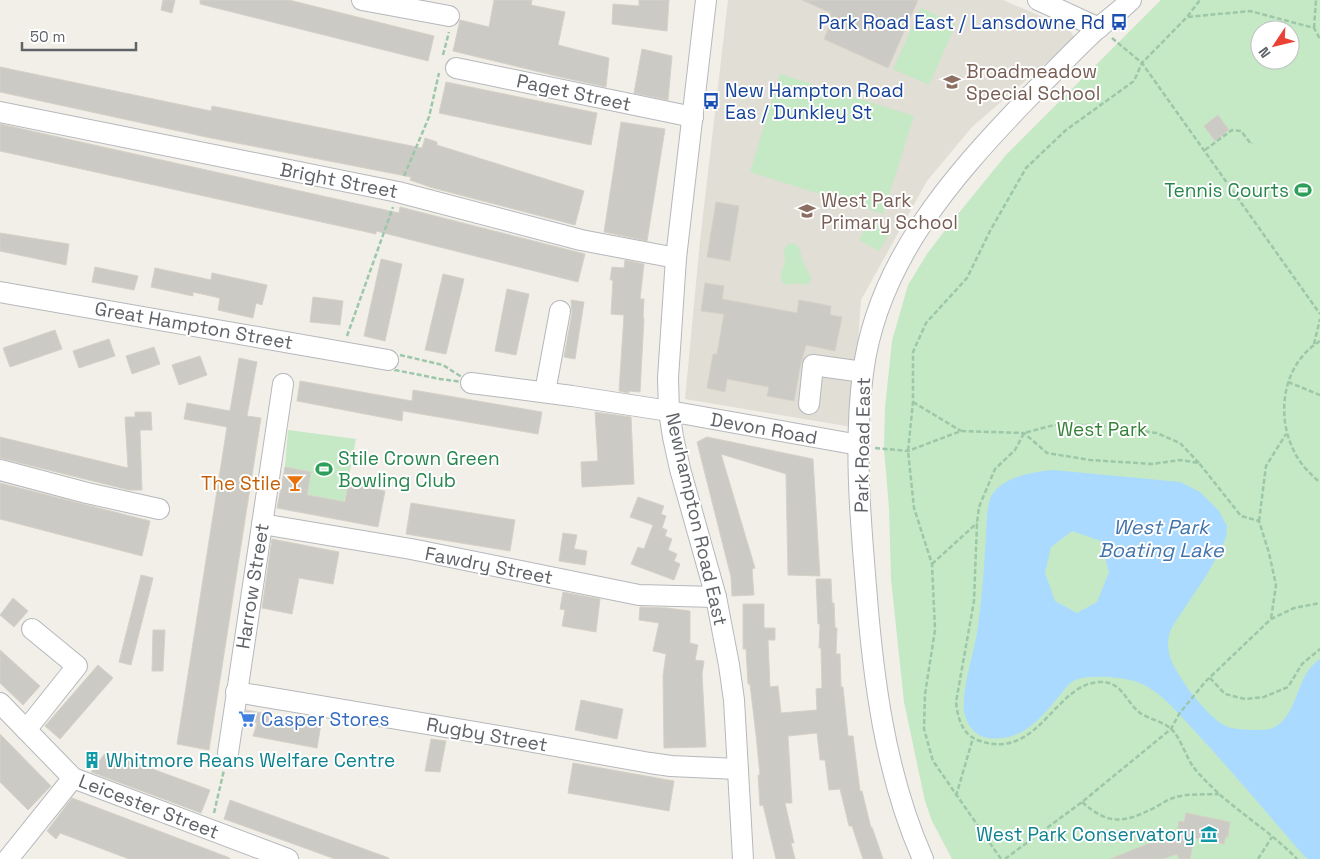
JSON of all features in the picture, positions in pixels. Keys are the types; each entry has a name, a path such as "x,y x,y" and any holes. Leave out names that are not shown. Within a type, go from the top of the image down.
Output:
{"street":[{"path":"362,0 449,16"},
{"name":"Newhampton Road East","path":"706,0 676,258 668,378 670,411 680,468 716,597 730,665 743,859"},
{"path":"1038,0 1099,28"},
{"name":"Park Road East","path":"923,859 908,827 896,789 875,672 862,537 859,445 863,372 871,334 880,303 896,268 918,228 948,186 1062,64 1131,0"},
{"name":"Paget Street","path":"456,68 692,117"},
{"name":"Bright Street","path":"0,112 398,192 581,240 676,258"},
{"name":"Great Hampton Street","path":"0,292 388,360"},
{"path":"545,392 560,311"},
{"path":"809,404 813,365 863,372"},
{"path":"471,383 670,411"},
{"name":"Harrow Street","path":"228,753 283,384"},
{"name":"Devon Road","path":"670,411 859,445"},
{"path":"0,470 87,493 159,509"},
{"name":"Fawdry Street","path":"262,524 411,549 639,595 716,597"},
{"path":"26,730 77,666 32,629"},
{"name":"Rugby Street","path":"236,692 650,763 671,766 738,769"},
{"name":"Leicester Street","path":"0,703 73,778 288,859"},
{"path":"8,859 73,778"}],"path":[{"path":"1200,0 1187,17 1142,63 1134,81 1066,130 1026,168 990,231 967,278 926,323 912,352 913,402 908,451 914,508 932,564 935,630 925,694 924,729 933,761 956,796 1003,859 1082,802 1171,728 1179,714 1205,682 1271,620 1294,608 1320,603"},
{"path":"1316,0 1314,28 1320,39"},
{"path":"1187,17 1250,10 1314,28"},
{"path":"1099,28 1142,63 1320,314"},
{"path":"1204,150 1232,130 1241,131 1252,143"},
{"path":"1314,344 1320,319"},
{"path":"1320,341 1314,344 1299,361 1288,382 1283,408 1286,434 1297,458 1315,479 1320,482"},
{"path":"400,356 443,365 471,383 395,370 388,360 400,356"},
{"path":"1288,382 1320,395"},
{"path":"913,402 961,430"},
{"path":"859,445 908,451 961,430 1024,433 1054,424 1093,425 1158,433 1180,443 1199,463 1241,516 1259,521"},
{"path":"1024,433 1047,453 1082,459 1152,464 1180,460 1199,463"},
{"path":"1024,433 1014,450 995,469 979,507 974,601 956,702 958,718 964,729 972,738 994,744 1017,740 1040,726 1078,689 1090,683 1113,684 1122,691 1140,713 1171,728 1192,765 1219,794 1273,836 1295,858"},
{"path":"1271,620 1276,585 1259,521 1266,466 1286,434"},
{"path":"932,564 977,523"},
{"path":"1210,678 1225,694 1245,699 1264,697 1288,687 1302,664 1320,648"},
{"path":"956,796 972,738"},
{"path":"211,829 228,753"},
{"path":"1082,802 1100,815 1123,820 1134,818 1173,798 1219,794"},
{"path":"1259,859 1273,836"}],"shaded area":[{"name":"West Park Primary School","path":"728,0 1003,0 1068,28 1075,38 972,127 927,181 861,300 852,427 685,399 700,241"}],"green space":[{"name":"West Park","path":"1161,0 1320,0 1320,859 952,859 932,821 925,801 904,702 891,579 889,508 884,449 885,408 892,341 908,285 927,254 1006,155"},
{"path":"921,8 956,24 929,85 893,69"},
{"path":"780,74 914,116 883,214 750,172"},
{"path":"870,220 891,231 879,251 859,240"},
{"path":"792,243 799,247 803,262 812,278 807,285 793,283 786,285 781,281 785,260 784,249 788,244"},
{"name":"Stile Crown Green Bowling Club","path":"288,430 356,439 344,503 307,495 311,472 285,467"}],"water":[{"name":"West Park Boating Lake","path":"1053,470 1180,482 1200,492 1219,511 1227,526 1226,537 1206,576 1172,627 1168,640 1169,653 1184,683 1211,715 1228,727 1249,730 1270,729 1283,720 1292,707 1306,674 1320,659 1320,859 1307,859 1173,708 1159,694 1143,684 1128,680 1098,677 1075,680 1068,685 1036,722 1020,733 1012,736 992,738 979,735 970,726 965,717 964,701 979,618 984,574 987,515 990,500 992,494 1006,482 1021,476","holes":["1072,531 1101,541 1109,572 1097,602 1077,613 1055,601 1045,573 1051,547"]}],"building":[{"path":"163,0 175,0 172,13 161,10"},
{"path":"200,0 289,0 434,36 428,61 200,4"},
{"path":"494,0 532,0 531,5 565,12 558,45 609,58 606,87 453,51 460,20 489,27"},
{"path":"639,0 669,0 667,31 612,24 613,4 639,6"},
{"path":"802,0 918,0 888,68 824,39 831,23 828,22 831,13"},
{"path":"642,49 672,56 668,100 634,93"},
{"path":"0,67 211,111 212,106 422,148 425,138 437,142 437,145 584,191 575,225 433,188 410,180 411,177 206,137 0,92"},
{"path":"446,82 597,113 591,145 439,113"},
{"path":"1218,115 1229,130 1215,141 1204,126"},
{"path":"621,122 665,129 647,241 604,232"},
{"path":"0,124 399,213 400,207 585,254 578,282 376,231 376,234 0,151"},
{"path":"716,202 739,206 730,261 707,257"},
{"path":"0,233 69,244 66,265 0,251"},
{"path":"381,259 402,264 385,341 364,336"},
{"path":"625,260 644,264 640,299 644,299 644,318 640,392 629,391 629,393 619,391 624,315 611,314 613,280 610,280 612,267 624,268"},
{"path":"95,267 138,276 134,290 92,282"},
{"path":"155,268 211,280 212,273 267,285 262,305 256,303 253,318 218,310 220,298 193,292 193,296 151,287"},
{"path":"443,274 464,279 446,354 425,350"},
{"path":"705,283 724,286 722,299 797,313 799,300 831,306 830,315 842,317 835,351 806,345 794,401 767,396 769,387 727,379 725,392 707,388 713,354 717,354 724,314 701,311"},
{"path":"507,289 529,294 516,355 495,351"},
{"path":"313,297 343,301 340,325 310,322"},
{"path":"571,300 584,302 575,359 564,357 572,313"},
{"path":"55,330 62,349 10,367 3,348"},
{"path":"109,339 115,356 79,368 73,351"},
{"path":"154,347 160,364 132,374 126,356"},
{"path":"200,356 207,375 179,385 172,365"},
{"path":"239,358 257,362 247,416 261,418 209,750 177,744 227,427 184,419 187,403 230,411"},
{"path":"300,381 412,401 413,390 542,412 538,434 403,411 402,421 297,401"},
{"path":"135,412 151,412 152,430 140,430 142,490 129,490 0,458 0,437 128,468 125,417 135,417"},
{"path":"595,412 631,417 634,484 582,487 581,462 598,461"},
{"path":"707,437 813,459 820,576 788,575 786,474 721,454 755,568 752,569 754,595 732,596 731,577 697,442"},
{"path":"285,467 311,472 307,495 345,502 348,484 385,491 378,527 277,508"},
{"path":"0,483 150,521 142,556 0,519"},
{"path":"638,497 664,506 661,514 666,516 662,528 667,530 665,536 672,539 668,550 677,554 674,561 680,564 674,580 631,564 638,547 644,549 653,525 630,517"},
{"path":"411,503 515,520 510,551 406,534"},
{"path":"563,533 577,535 574,549 587,551 585,565 559,561"},
{"path":"272,539 339,552 333,584 299,578 292,614 262,608"},
{"path":"141,575 153,578 131,665 119,662"},
{"path":"816,579 831,579 835,628 837,628 836,654 840,654 841,687 843,687 848,736 853,736 860,791 862,791 871,828 883,859 863,859 852,826 849,826 840,789 829,790 825,760 820,760 817,733 788,736 792,803 785,803 794,843 791,843 795,859 776,859 763,805 760,806 758,775 760,775 756,735 750,684 748,684 746,649 743,649 743,604 764,604 764,628 775,628 775,640 768,640 770,687 778,686 781,713 817,710 816,689 822,688 821,648 819,648 820,624 818,624"},
{"path":"563,592 600,599 596,632 562,626 565,610 560,609"},
{"path":"13,598 28,611 14,627 0,615"},
{"path":"640,607 690,611 690,643 698,645 695,660 704,661 702,674 706,747 664,748 663,676 666,654 653,651 659,623 639,620"},
{"path":"153,630 165,630 163,671 152,671"},
{"path":"0,650 40,686 23,705 0,683"},
{"path":"98,665 113,678 60,739 45,726"},
{"path":"581,700 623,709 617,739 575,730"},
{"path":"246,710 321,724 317,748 253,736 257,723 245,719"},
{"path":"0,734 51,786 28,810 0,782"},
{"path":"431,739 446,741 440,772 425,771"},
{"path":"106,752 210,790 201,813 91,772"},
{"path":"573,763 674,781 669,811 568,793"},
{"path":"72,798 230,858 129,859 60,833 56,839 47,831"},
{"path":"230,800 389,858 335,859 224,819"},
{"name":"West Park Conservatory","path":"1186,813 1230,822 1228,837 1226,836 1224,844 1194,838 1190,859 1179,859 1177,854 1163,859 1110,859 1177,832 1179,821 1184,822"}],"place":[{"name":"Park Road East / Lansdowne Rd","path":"1119,22"},
{"name":"Broadmeadow Special School","path":"952,82"},
{"name":"New Hampton Road Eas / Dunkley St","path":"711,101"},
{"name":"Tennis Courts","path":"1303,190"},
{"name":"West Park Primary School","path":"807,211"},
{"name":"Stile Crown Green Bowling Club","path":"324,469"},
{"name":"The Stile","path":"295,483"},
{"name":"Casper Stores","path":"247,719"},
{"name":"Whitmore Reans Welfare Centre","path":"92,760"},
{"name":"West Park Conservatory","path":"1209,834"}]}
